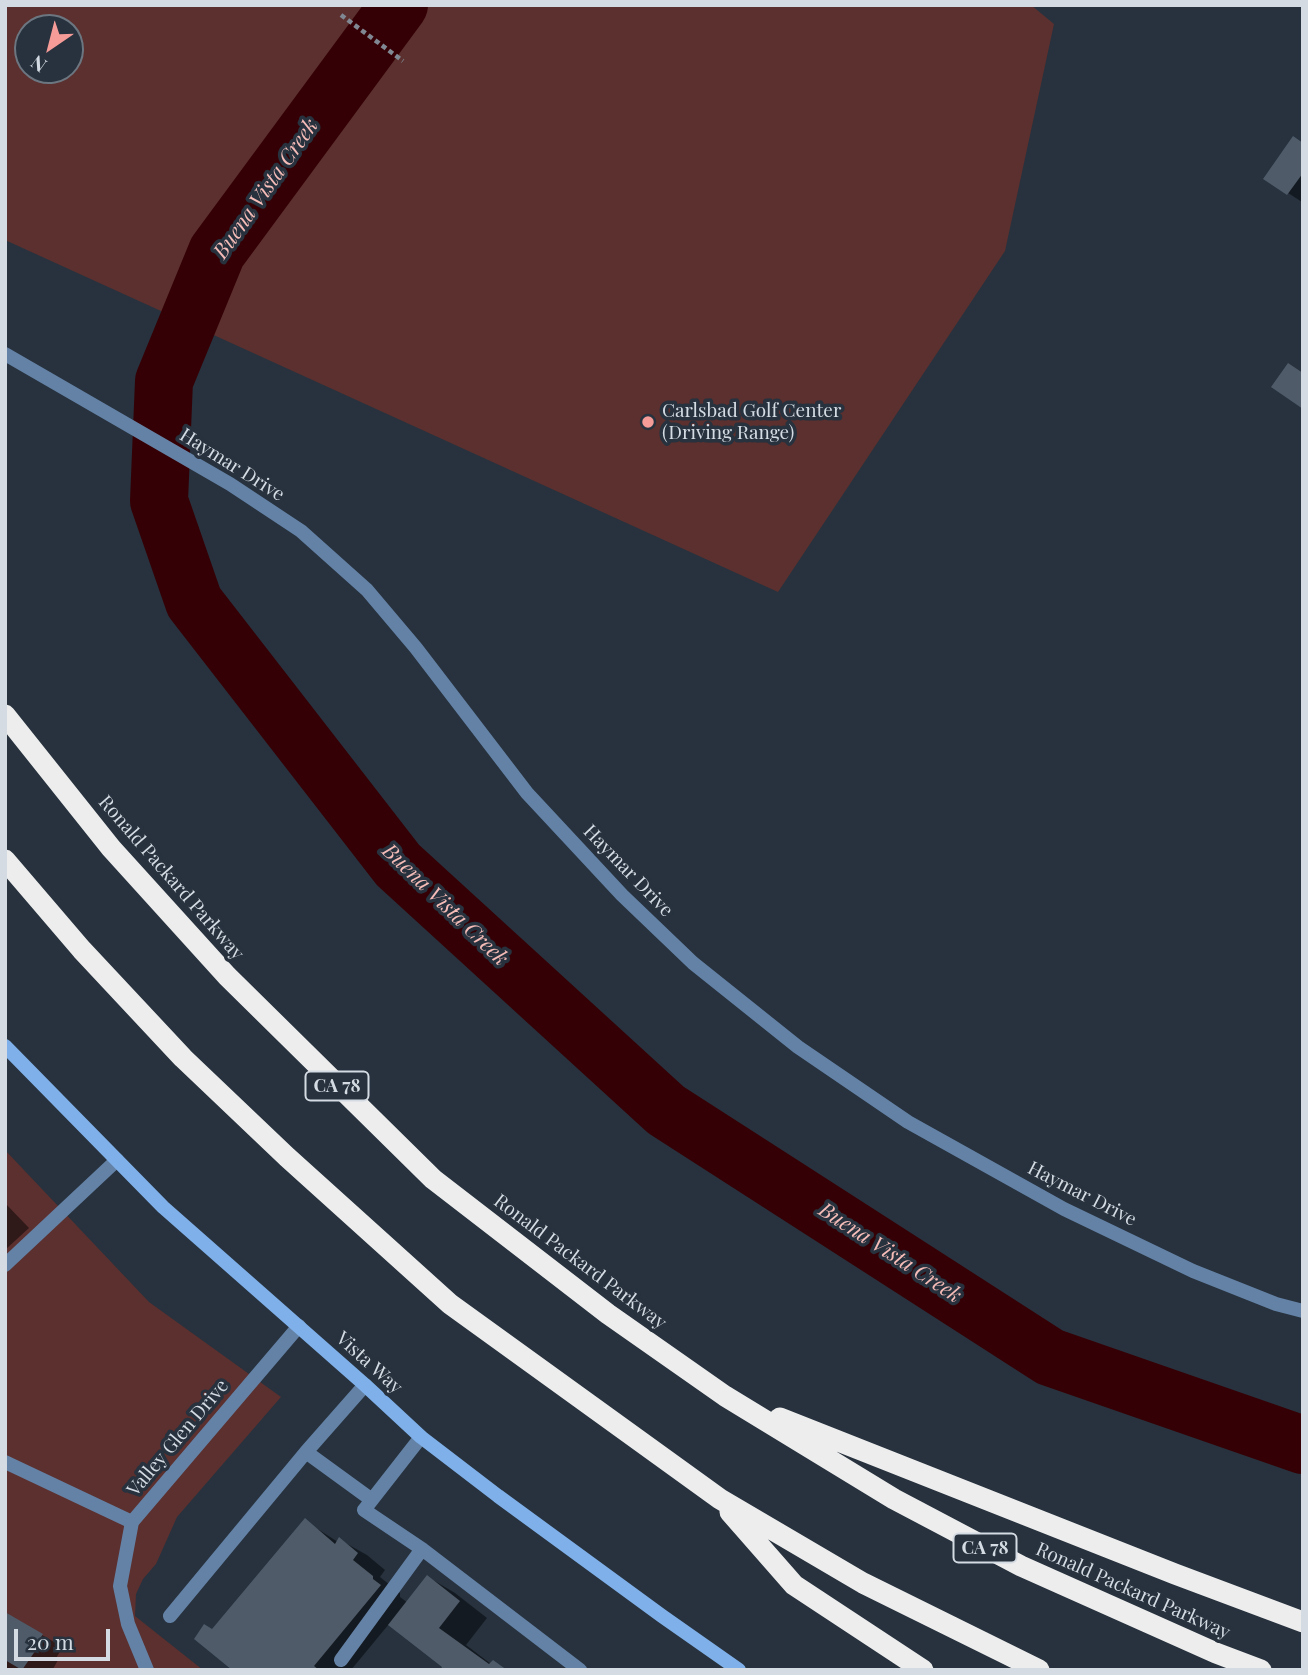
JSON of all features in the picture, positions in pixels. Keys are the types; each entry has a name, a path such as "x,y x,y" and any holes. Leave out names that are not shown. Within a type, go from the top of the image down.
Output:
{"highway":[{"name":"Ronald Packard Parkway","path":"5,715 111,848 227,976 433,1179 608,1314 725,1396 894,1499 1021,1566 1181,1639 1261,1670"},
{"path":"5,860 82,950 183,1058 287,1157 450,1304 720,1499 863,1583 1039,1670"},
{"path":"725,1396 1303,1622"},
{"path":"720,1499 794,1585 923,1670"}],"main road":[{"name":"Vista Way","path":"5,1046 163,1207 421,1437 739,1670"}],"street":[{"name":"Haymar Drive","path":"5,354 230,484 301,531 367,590 416,648 527,793 622,895 693,963 798,1047 908,1122 1064,1209 1194,1270 1276,1304 1303,1311"},
{"path":"5,1265 117,1160"},
{"name":"Valley Glen Drive","path":"147,1670 128,1624 120,1586 132,1521 299,1326"},
{"path":"170,1616 365,1385"},
{"path":"421,1437 364,1510 422,1549 580,1670"},
{"path":"306,1452 372,1500"},
{"path":"5,1462 132,1521"},
{"path":"341,1660 422,1549"}],"path":[{"path":"341,15 403,61"}],"shaded area":[{"name":"Carlsbad Golf Center (Driving Range)","path":"5,5 1031,5 1054,24 1005,251 778,592 5,240"},
{"path":"5,1150 149,1302 281,1397 177,1517 156,1564 143,1579 136,1594 135,1616 203,1670 5,1670"}],"building":[{"path":"1293,136 1303,143 1303,173 1287,195 1263,179"},
{"path":"1288,363 1303,373 1303,409 1271,387"},
{"path":"305,1518 335,1544 339,1537 358,1553 353,1560 381,1585 314,1666 319,1670 232,1670 194,1639 204,1624 212,1629"},
{"path":"427,1575 460,1601 439,1628 489,1664 493,1660 507,1670 440,1670 442,1667 388,1625"},
{"path":"5,1612 43,1634 36,1645 38,1647 22,1670 5,1660"}],"waterway":[{"name":"Buena Vista Creek","path":"399,5 217,252 164,381 159,501 194,602 398,865 666,1110 1050,1357 1303,1445"}],"place":[{"name":"Carlsbad Golf Center (Driving Range)","path":"648,422"}]}
